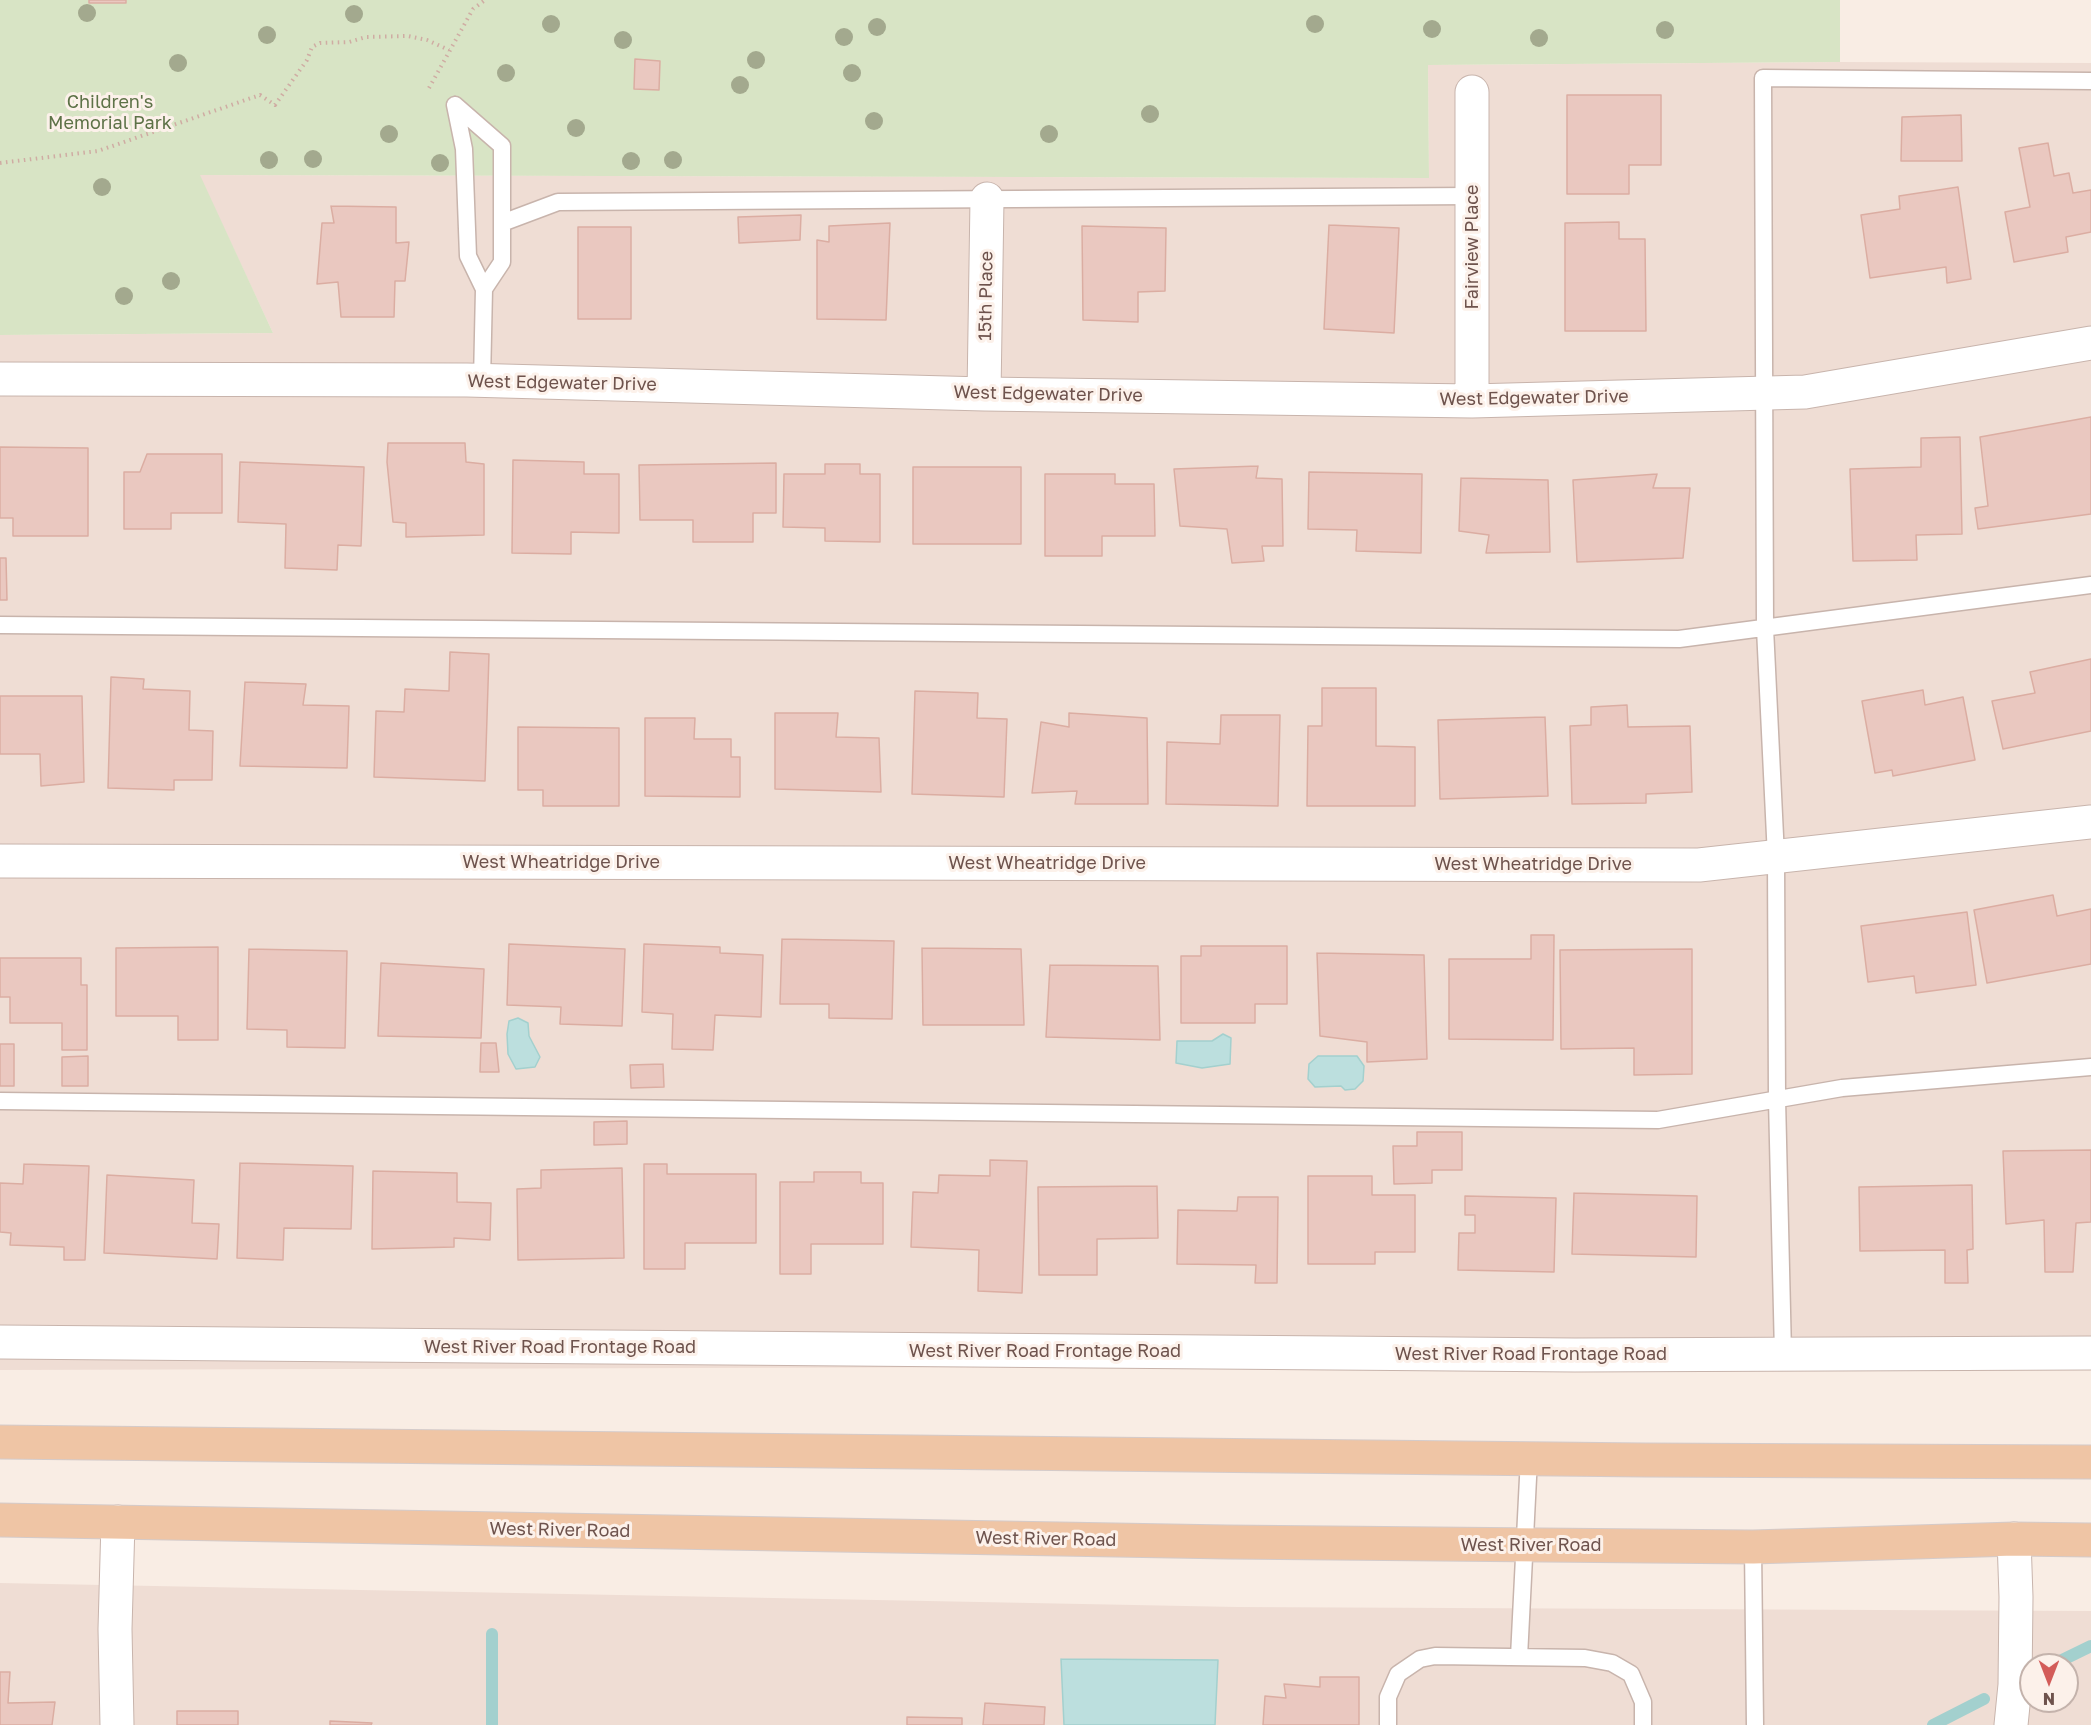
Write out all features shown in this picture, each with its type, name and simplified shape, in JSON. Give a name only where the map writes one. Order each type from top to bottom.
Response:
[{"type":"main road","points":[[0,1442],[2091,1462]]},
{"type":"main road","name":"West River Road","points":[[0,1520],[1215,1542],[1524,1545],[1753,1547],[2014,1539],[2091,1540]]},
{"type":"street","name":"Fairview Place","points":[[1472,92],[1472,401]]},
{"type":"street","name":"15th Place","points":[[984,394],[987,199]]},
{"type":"street","name":"West Edgewater Drive","points":[[0,379],[482,381],[984,394],[1472,401],[1805,392],[2091,343]]},
{"type":"street","name":"West Wheatridge Drive","points":[[0,861],[1699,865],[2091,822]]},
{"type":"street","name":"West River Road Frontage Road","points":[[0,1342],[1563,1355],[2091,1353]]},
{"type":"street","points":[[117,1725],[115,1629],[118,1521]]},
{"type":"street","points":[[2011,1725],[2015,1685],[2014,1539]]},
{"type":"lane","points":[[1783,1354],[1777,1099],[1776,857],[1765,628],[1763,78],[2091,81]]},
{"type":"lane","points":[[482,381],[484,289],[468,256],[464,149],[455,105],[502,146],[502,262],[484,289]]},
{"type":"lane","points":[[502,223],[558,202],[1472,196]]},
{"type":"lane","points":[[0,625],[1679,639],[2091,585]]},
{"type":"lane","points":[[0,1101],[1658,1120],[1842,1088],[1996,1077],[2091,1067]]},
{"type":"lane","points":[[1519,1657],[1529,1458]]},
{"type":"lane","points":[[1753,1547],[1755,1725]]},
{"type":"lane","points":[[1388,1725],[1388,1698],[1398,1674],[1420,1659],[1435,1656],[1585,1658],[1612,1663],[1631,1674],[1643,1702],[1643,1725]]},
{"type":"path","points":[[429,88],[473,9],[485,0]]},
{"type":"path","points":[[0,162],[98,151],[260,95],[275,105],[307,60],[312,47],[320,43],[349,42],[366,37],[408,36],[427,40],[449,50]]},
{"type":"shaded area","points":[[2091,63],[2091,1364],[0,1370],[0,335],[273,333],[199,175],[1429,178],[1428,65]]},
{"type":"shaded area","points":[[0,1583],[1237,1607],[2091,1611],[2091,1725],[0,1725]]},
{"type":"green space","name":"Children's Memorial Park","points":[[0,0],[1840,0],[1840,62],[1428,65],[1429,178],[200,175],[273,333],[0,335]]},
{"type":"water","points":[[518,1018],[528,1023],[529,1036],[540,1057],[535,1067],[516,1069],[508,1054],[509,1021]]},
{"type":"water","points":[[1223,1034],[1231,1038],[1230,1064],[1202,1068],[1176,1063],[1177,1041],[1212,1041]]},
{"type":"water","points":[[1318,1056],[1357,1056],[1364,1066],[1363,1081],[1355,1089],[1345,1090],[1341,1086],[1315,1087],[1308,1079],[1309,1064]]},
{"type":"water","points":[[1061,1659],[1218,1660],[1215,1725],[1064,1725]]},
{"type":"building","points":[[89,0],[126,0],[126,3],[89,3]]},
{"type":"building","points":[[635,59],[660,61],[659,90],[634,89]]},
{"type":"building","points":[[1567,95],[1661,95],[1661,165],[1629,165],[1629,194],[1567,194]]},
{"type":"building","points":[[1961,115],[1962,161],[1901,161],[1902,117]]},
{"type":"building","points":[[2048,143],[2054,176],[2069,173],[2073,193],[2091,190],[2091,232],[2066,237],[2068,252],[2014,262],[2005,212],[2030,207],[2019,148]]},
{"type":"building","points":[[1958,187],[1971,279],[1947,283],[1946,267],[1870,278],[1861,215],[1900,209],[1899,196]]},
{"type":"building","points":[[331,206],[396,207],[396,243],[409,242],[405,281],[395,281],[394,317],[341,317],[338,282],[317,284],[322,223],[334,223]]},
{"type":"building","points":[[801,215],[800,240],[739,243],[738,217]]},
{"type":"building","points":[[1619,222],[1619,239],[1645,239],[1646,331],[1565,331],[1565,223]]},
{"type":"building","points":[[890,223],[886,320],[817,319],[817,240],[829,242],[829,226]]},
{"type":"building","points":[[1329,225],[1399,228],[1394,333],[1324,329]]},
{"type":"building","points":[[1082,226],[1166,228],[1165,291],[1138,292],[1138,322],[1083,320]]},
{"type":"building","points":[[578,227],[631,227],[631,319],[578,319]]},
{"type":"building","points":[[2091,417],[2091,514],[1978,529],[1975,508],[1988,506],[1980,437]]},
{"type":"building","points":[[1960,437],[1962,534],[1916,535],[1917,560],[1853,561],[1850,469],[1921,467],[1921,438]]},
{"type":"building","points":[[388,443],[465,443],[466,462],[484,464],[484,535],[406,537],[406,523],[393,522],[387,462]]},
{"type":"building","points":[[0,447],[88,448],[88,536],[13,536],[13,518],[0,518]]},
{"type":"building","points":[[147,454],[222,454],[222,513],[171,513],[171,529],[124,529],[124,472],[140,472]]},
{"type":"building","points":[[513,460],[584,462],[584,474],[619,474],[619,533],[571,532],[571,554],[512,553]]},
{"type":"building","points":[[240,462],[364,467],[361,546],[338,545],[337,570],[285,568],[286,524],[238,522]]},
{"type":"building","points":[[776,463],[776,513],[753,513],[753,542],[693,542],[693,520],[640,520],[639,465]]},
{"type":"building","points":[[825,464],[860,464],[860,474],[880,474],[880,542],[825,541],[825,528],[783,527],[784,474],[825,474]]},
{"type":"building","points":[[1258,466],[1256,478],[1282,479],[1283,546],[1262,546],[1264,561],[1232,563],[1227,529],[1180,526],[1174,469]]},
{"type":"building","points":[[913,467],[1021,467],[1021,544],[913,544]]},
{"type":"building","points":[[1309,472],[1422,474],[1421,553],[1356,551],[1357,530],[1308,529]]},
{"type":"building","points":[[1045,474],[1115,474],[1115,484],[1154,484],[1155,536],[1102,536],[1102,556],[1045,556]]},
{"type":"building","points":[[1657,474],[1653,488],[1690,488],[1683,558],[1577,562],[1573,480]]},
{"type":"building","points":[[1461,478],[1548,480],[1550,552],[1486,553],[1489,535],[1459,531]]},
{"type":"building","points":[[0,558],[6,558],[7,600],[0,600]]},
{"type":"building","points":[[450,652],[489,654],[485,781],[374,777],[376,711],[404,712],[405,689],[449,691]]},
{"type":"building","points":[[2091,659],[2091,731],[2003,749],[1992,701],[2035,693],[2030,672]]},
{"type":"building","points":[[111,677],[144,679],[143,689],[190,691],[189,730],[213,731],[212,780],[174,780],[174,790],[108,788]]},
{"type":"building","points":[[245,682],[306,684],[303,705],[349,706],[347,768],[240,766]]},
{"type":"building","points":[[1322,688],[1376,688],[1376,746],[1415,747],[1415,806],[1307,806],[1308,726],[1322,726]]},
{"type":"building","points":[[1923,690],[1925,705],[1963,697],[1975,760],[1893,776],[1892,770],[1875,773],[1862,701]]},
{"type":"building","points":[[915,691],[978,693],[977,718],[1007,719],[1004,797],[912,794]]},
{"type":"building","points":[[0,696],[82,696],[84,782],[41,786],[40,754],[0,754]]},
{"type":"building","points":[[1627,705],[1628,727],[1690,726],[1692,792],[1646,794],[1646,803],[1572,804],[1570,726],[1591,725],[1591,707]]},
{"type":"building","points":[[775,713],[838,713],[836,737],[879,738],[881,792],[775,789]]},
{"type":"building","points":[[1069,713],[1147,718],[1148,804],[1075,804],[1077,791],[1032,793],[1041,722],[1069,727]]},
{"type":"building","points":[[1221,715],[1280,715],[1278,806],[1166,804],[1167,742],[1220,744]]},
{"type":"building","points":[[1545,717],[1548,796],[1440,799],[1438,720]]},
{"type":"building","points":[[645,718],[695,718],[694,739],[731,739],[731,757],[740,757],[740,797],[645,796]]},
{"type":"building","points":[[518,727],[619,728],[619,806],[543,806],[543,790],[518,790]]},
{"type":"building","points":[[2053,895],[2057,916],[2091,909],[2091,964],[1987,983],[1974,910]]},
{"type":"building","points":[[1967,912],[1976,985],[1916,993],[1914,976],[1868,982],[1861,926]]},
{"type":"building","points":[[1531,935],[1554,935],[1553,1040],[1449,1039],[1449,959],[1531,959]]},
{"type":"building","points":[[782,939],[894,941],[892,1019],[829,1018],[829,1004],[780,1004]]},
{"type":"building","points":[[509,944],[625,949],[622,1026],[560,1024],[561,1007],[507,1005]]},
{"type":"building","points":[[644,944],[720,947],[720,953],[763,955],[761,1017],[715,1015],[713,1050],[672,1049],[673,1014],[642,1012]]},
{"type":"building","points":[[1201,946],[1287,946],[1287,1004],[1255,1004],[1255,1023],[1181,1023],[1181,956],[1201,956]]},
{"type":"building","points":[[218,947],[218,1040],[178,1040],[178,1016],[116,1016],[116,948]]},
{"type":"building","points":[[922,948],[1021,949],[1024,1025],[923,1025]]},
{"type":"building","points":[[249,949],[347,951],[345,1048],[287,1047],[287,1030],[247,1029]]},
{"type":"building","points":[[1692,949],[1692,1074],[1634,1075],[1634,1048],[1561,1049],[1560,950]]},
{"type":"building","points":[[1317,953],[1424,955],[1427,1059],[1367,1062],[1367,1042],[1320,1036]]},
{"type":"building","points":[[0,958],[81,958],[81,985],[87,985],[87,1050],[62,1050],[62,1023],[10,1023],[10,997],[0,997]]},
{"type":"building","points":[[381,963],[484,969],[481,1038],[378,1036]]},
{"type":"building","points":[[1050,965],[1158,966],[1160,1040],[1046,1037]]},
{"type":"building","points":[[481,1043],[496,1043],[499,1072],[480,1072]]},
{"type":"building","points":[[0,1044],[14,1044],[14,1086],[0,1086]]},
{"type":"building","points":[[88,1056],[88,1086],[62,1086],[62,1057]]},
{"type":"building","points":[[663,1064],[664,1087],[631,1088],[630,1065]]},
{"type":"building","points":[[627,1121],[627,1144],[594,1145],[594,1122]]},
{"type":"building","points":[[1417,1132],[1462,1132],[1462,1170],[1432,1170],[1432,1183],[1394,1184],[1393,1146],[1417,1146]]},
{"type":"building","points":[[2091,1150],[2091,1222],[2076,1223],[2073,1272],[2045,1272],[2044,1220],[2006,1224],[2003,1151]]},
{"type":"building","points":[[990,1160],[1027,1161],[1022,1293],[978,1291],[979,1250],[911,1247],[913,1192],[938,1193],[939,1175],[990,1176]]},
{"type":"building","points":[[240,1163],[353,1166],[351,1229],[284,1228],[283,1260],[237,1258]]},
{"type":"building","points":[[24,1164],[89,1166],[85,1260],[64,1260],[64,1247],[10,1245],[11,1233],[0,1232],[0,1183],[23,1184]]},
{"type":"building","points":[[644,1164],[667,1164],[667,1174],[756,1174],[756,1243],[685,1243],[685,1269],[644,1269]]},
{"type":"building","points":[[622,1168],[624,1258],[518,1260],[517,1189],[541,1188],[541,1170]]},
{"type":"building","points":[[373,1171],[457,1173],[457,1202],[491,1203],[490,1240],[454,1238],[454,1247],[372,1249]]},
{"type":"building","points":[[814,1172],[861,1172],[861,1183],[883,1183],[883,1244],[811,1244],[811,1274],[780,1274],[780,1182],[814,1182]]},
{"type":"building","points":[[107,1175],[194,1180],[192,1223],[219,1224],[217,1259],[104,1253]]},
{"type":"building","points":[[1308,1176],[1372,1176],[1372,1195],[1415,1195],[1415,1252],[1375,1252],[1375,1264],[1308,1264]]},
{"type":"building","points":[[1972,1185],[1973,1249],[1967,1250],[1968,1283],[1945,1283],[1945,1250],[1860,1251],[1859,1187]]},
{"type":"building","points":[[1157,1186],[1158,1238],[1097,1239],[1097,1275],[1039,1275],[1038,1187]]},
{"type":"building","points":[[1574,1193],[1697,1196],[1696,1257],[1572,1254]]},
{"type":"building","points":[[1465,1196],[1556,1198],[1554,1272],[1458,1270],[1459,1233],[1475,1233],[1475,1215],[1465,1215]]},
{"type":"building","points":[[1238,1197],[1278,1197],[1277,1283],[1255,1283],[1256,1265],[1177,1264],[1178,1210],[1237,1211]]},
{"type":"building","points":[[0,1672],[10,1672],[8,1703],[55,1702],[52,1725],[0,1725]]},
{"type":"building","points":[[1320,1677],[1359,1677],[1359,1725],[1263,1725],[1265,1696],[1286,1698],[1284,1684],[1320,1687]]},
{"type":"building","points":[[985,1703],[1045,1707],[1044,1725],[983,1725]]},
{"type":"building","points":[[177,1711],[238,1711],[238,1725],[177,1725]]},
{"type":"building","points":[[907,1717],[962,1718],[962,1725],[907,1725]]},
{"type":"building","points":[[330,1721],[372,1723],[371,1725],[330,1725]]},
{"type":"waterway","points":[[492,1634],[492,1725]]},
{"type":"waterway","points":[[2077,1653],[2091,1646]]},
{"type":"waterway","points":[[1933,1725],[1984,1699]]}]
